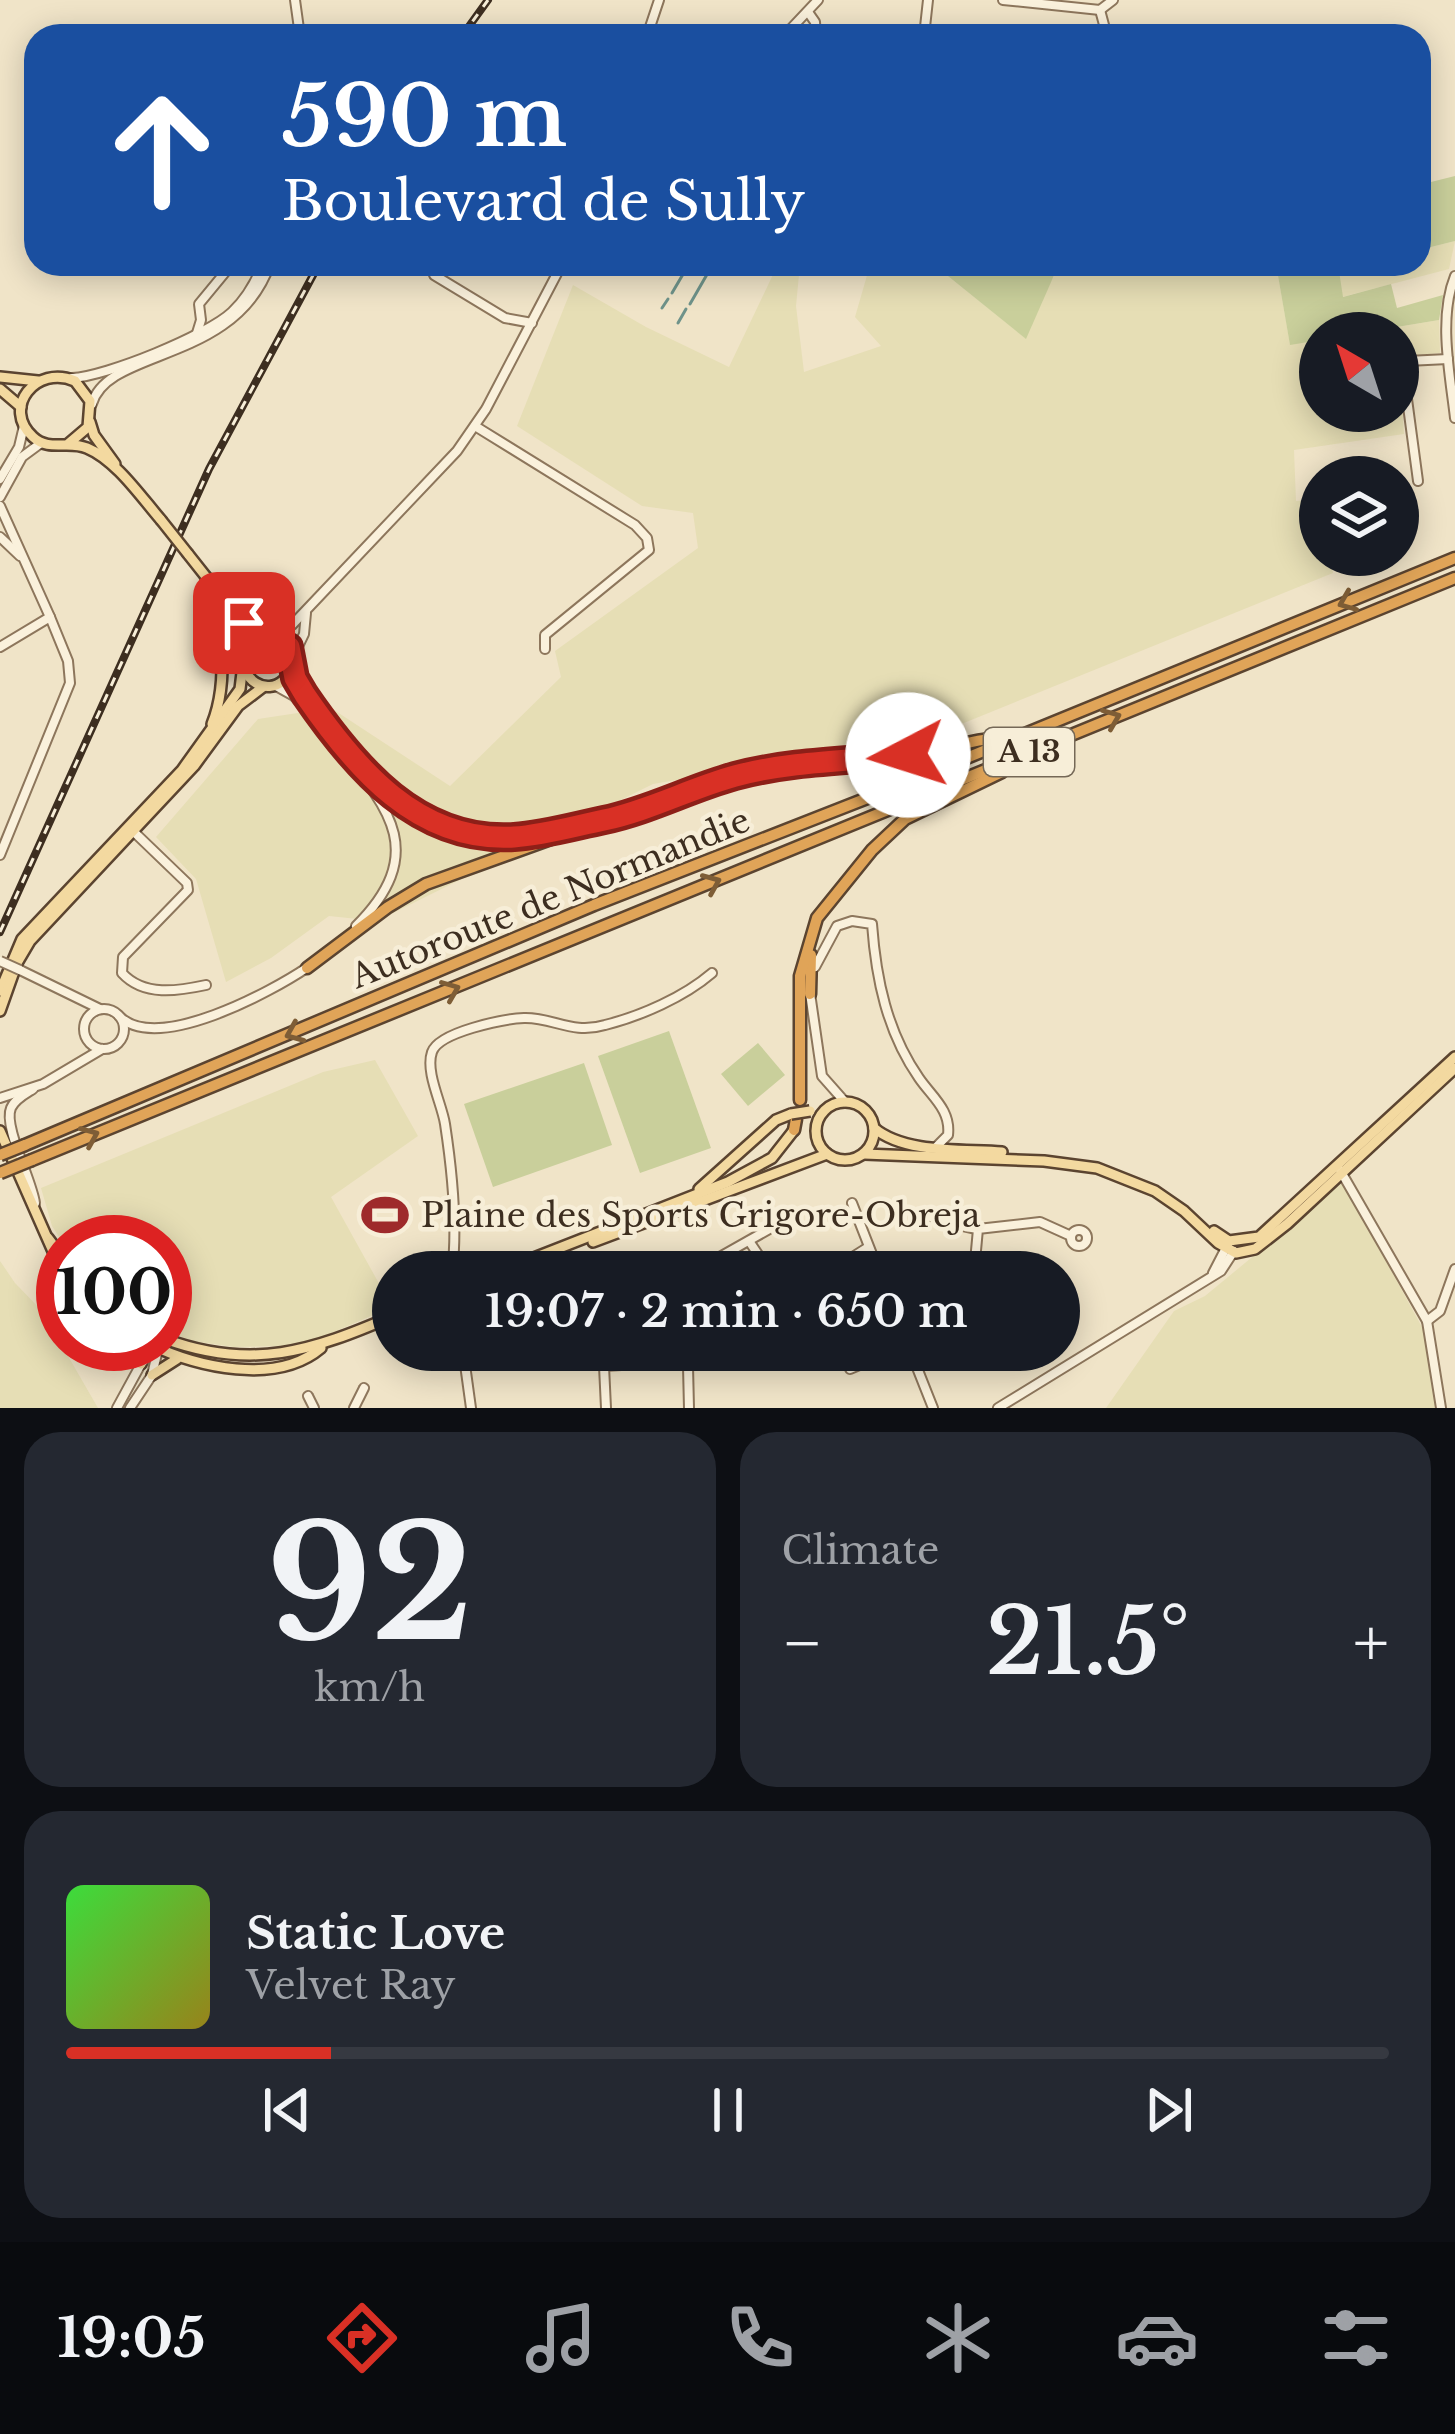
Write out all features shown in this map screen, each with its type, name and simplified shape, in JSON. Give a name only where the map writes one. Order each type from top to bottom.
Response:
[{"type":"highway","name":"Autoroute de Normandie","points":[[0,1155],[594,904],[1455,558]]},
{"type":"highway","name":"Autoroute de Normandie","points":[[0,1173],[1455,578]]},
{"type":"highway","points":[[293,663],[312,706],[370,776],[394,799],[440,826],[499,838],[602,820]]},
{"type":"highway","points":[[308,968],[425,884],[602,820],[754,771],[927,753],[984,738],[1007,740]]},
{"type":"highway","points":[[800,1100],[803,959],[817,918],[872,850],[905,819],[1002,772],[1007,761]]},
{"type":"highway","points":[[810,994],[810,960],[834,896]]},
{"type":"main road","points":[[0,377],[70,378],[85,389],[92,406],[90,421],[83,434],[68,444]]},
{"type":"main road","points":[[0,1011],[29,941],[194,766],[238,706],[263,687],[286,680],[293,663],[287,645],[247,627],[161,520],[97,453],[41,442],[24,424],[21,407],[38,381]]},
{"type":"main road","points":[[0,389],[21,407]]},
{"type":"main road","points":[[90,421],[94,435],[140,496]]},
{"type":"main road","points":[[206,577],[218,611],[220,645],[218,710],[207,738]]},
{"type":"main road","points":[[0,991],[22,939],[207,738],[240,689],[245,653],[241,632],[225,602]]},
{"type":"main road","points":[[245,653],[253,642],[270,637]]},
{"type":"main road","points":[[244,669],[263,687]]},
{"type":"main road","points":[[582,1241],[593,1243],[827,1154],[848,1160],[863,1154],[1096,1168],[1155,1191],[1231,1246],[1260,1246],[1455,1057]]},
{"type":"main road","points":[[1340,1170],[1455,1068]]},
{"type":"main road","points":[[555,1251],[766,1161],[781,1150],[794,1121],[810,1111],[845,1102],[862,1107],[874,1128],[890,1138],[1108,1165],[1162,1190],[1231,1246]]},
{"type":"main road","points":[[827,1108],[816,1131],[827,1154]]},
{"type":"main road","points":[[684,1199],[717,1177],[776,1120],[794,1121]]},
{"type":"main road","points":[[863,1154],[874,1128]]},
{"type":"main road","points":[[0,1131],[36,1218]]},
{"type":"main road","points":[[192,1361],[220,1367],[298,1361],[372,1325]]},
{"type":"main road","points":[[192,1350],[243,1356],[323,1346]]},
{"type":"main road","points":[[152,1376],[158,1371]]},
{"type":"street","points":[[796,24],[818,0]]},
{"type":"street","points":[[1003,0],[1100,10],[1113,0]]},
{"type":"street","points":[[1100,10],[1104,24]]},
{"type":"street","points":[[808,12],[815,24]]},
{"type":"street","points":[[197,333],[199,304],[222,276]]},
{"type":"street","points":[[92,406],[97,390],[110,377],[218,327],[245,308],[261,276]]},
{"type":"street","points":[[436,276],[516,323],[533,322]]},
{"type":"street","points":[[270,637],[310,607],[475,426],[556,276]]},
{"type":"street","points":[[1455,276],[1448,358],[1455,418]]},
{"type":"street","points":[[199,304],[218,327]]},
{"type":"street","points":[[506,318],[522,343]]},
{"type":"street","points":[[70,378],[101,373],[218,327]]},
{"type":"street","points":[[1415,456],[1403,369],[1407,361],[1448,358]]},
{"type":"street","points":[[0,479],[20,447],[24,424]]},
{"type":"street","points":[[475,426],[635,525],[647,538],[649,550],[545,635],[545,649]]},
{"type":"street","points":[[0,855],[70,683],[68,661],[1,508],[17,463],[41,442]]},
{"type":"street","points":[[0,537],[25,561]]},
{"type":"street","points":[[293,663],[310,607]]},
{"type":"street","points":[[0,647],[50,617]]},
{"type":"street","points":[[0,961],[138,1028],[190,1022],[257,997],[308,968],[383,896],[394,868],[396,838],[382,801],[298,700],[276,686]]},
{"type":"street","points":[[134,832],[189,886],[123,957],[122,973],[130,983],[152,990],[206,985]]},
{"type":"street","points":[[845,1102],[825,1081],[820,1066],[810,994],[817,957],[836,926],[852,921],[872,924],[892,1029],[914,1071],[948,1117],[948,1135],[936,1147]]},
{"type":"street","points":[[454,1251],[445,1123],[430,1063],[432,1049],[458,1032],[524,1018],[581,1029],[605,1025],[682,994],[712,973]]},
{"type":"street","points":[[60,988],[85,1025],[86,1036],[82,1050],[66,1070]]},
{"type":"street","points":[[85,1025],[101,1009]]},
{"type":"street","points":[[37,1215],[32,1182],[9,1120],[13,1104],[33,1088],[114,1046],[123,1026],[119,1016]]},
{"type":"street","points":[[86,1036],[92,1045],[103,1048]]},
{"type":"street","points":[[0,1098],[33,1088]]},
{"type":"street","points":[[1340,1170],[1427,1321],[1442,1408]]},
{"type":"street","points":[[852,1203],[868,1251]]},
{"type":"street","points":[[914,1214],[978,1229],[1040,1222],[1071,1235]]},
{"type":"street","points":[[729,1251],[787,1219]]},
{"type":"street","points":[[976,1251],[978,1229]]},
{"type":"street","points":[[748,1240],[756,1251]]},
{"type":"street","points":[[998,1408],[1207,1278],[1231,1246]]},
{"type":"street","points":[[862,1251],[867,1248]]},
{"type":"street","points":[[1427,1321],[1440,1311],[1455,1269]]},
{"type":"street","points":[[117,1408],[137,1371]]},
{"type":"street","points":[[130,1408],[153,1371]]},
{"type":"street","points":[[466,1371],[471,1408]]},
{"type":"street","points":[[604,1371],[606,1408]]},
{"type":"street","points":[[688,1371],[689,1408]]},
{"type":"street","points":[[918,1371],[933,1408]]},
{"type":"street","points":[[354,1408],[364,1388]]},
{"type":"street","points":[[308,1396],[314,1408]]},
{"type":"shaded area","points":[[1455,241],[1449,269],[1431,274],[1431,247]]},
{"type":"shaded area","points":[[772,276],[799,276],[796,306],[804,372],[881,346],[855,317],[867,276],[948,276],[1025,338],[1054,276],[1278,276],[1290,344],[1299,343],[1299,432],[1404,434],[1294,450],[1299,576],[1326,576],[927,738],[653,784],[377,921],[329,916],[271,958],[226,982],[196,879],[156,837],[258,719],[331,708],[450,786],[561,677],[555,651],[698,548],[693,513],[642,506],[517,426],[573,285],[729,367]]},
{"type":"shaded area","points":[[1339,276],[1422,276],[1342,297]]},
{"type":"shaded area","points":[[1439,320],[1440,353],[1419,355],[1419,323]]},
{"type":"shaded area","points":[[375,1060],[418,1136],[331,1197],[372,1271],[372,1316],[315,1340],[283,1346],[234,1347],[192,1341],[192,1215],[49,1215],[41,1188],[323,1072]]},
{"type":"shaded area","points":[[1343,1182],[1423,1329],[1436,1408],[1106,1408],[1174,1311],[1205,1296]]},
{"type":"shaded area","points":[[0,1261],[36,1305],[36,1371],[77,1371],[98,1408],[0,1408]]},
{"type":"green space","points":[[1455,176],[1455,241],[1431,247],[1431,182]]},
{"type":"green space","points":[[948,276],[1054,276],[1026,339]]},
{"type":"green space","points":[[1278,276],[1340,276],[1343,297],[1391,284],[1397,308],[1443,295],[1439,320],[1419,323],[1419,312],[1299,312],[1299,344],[1290,345]]},
{"type":"green space","points":[[669,1031],[711,1148],[640,1173],[598,1056]]},
{"type":"green space","points":[[758,1043],[785,1075],[748,1106],[721,1074]]},
{"type":"green space","points":[[584,1063],[612,1145],[493,1187],[464,1104]]},
{"type":"waterway","points":[[672,293],[682,276]]},
{"type":"waterway","points":[[690,304],[706,276]]},
{"type":"waterway","points":[[662,308],[668,299]]},
{"type":"waterway","points":[[678,323],[686,309]]},
{"type":"railway","points":[[471,24],[488,0]]},
{"type":"railway","points":[[0,932],[209,469],[313,276]]},
{"type":"place","name":"Plaine des Sports Grigore-Obreja","points":[[385,1215]]},
{"type":"route","points":[[244,623],[289,647],[295,678],[305,695],[381,788],[424,819],[470,835],[528,836],[602,820],[774,767],[908,755]]}]
